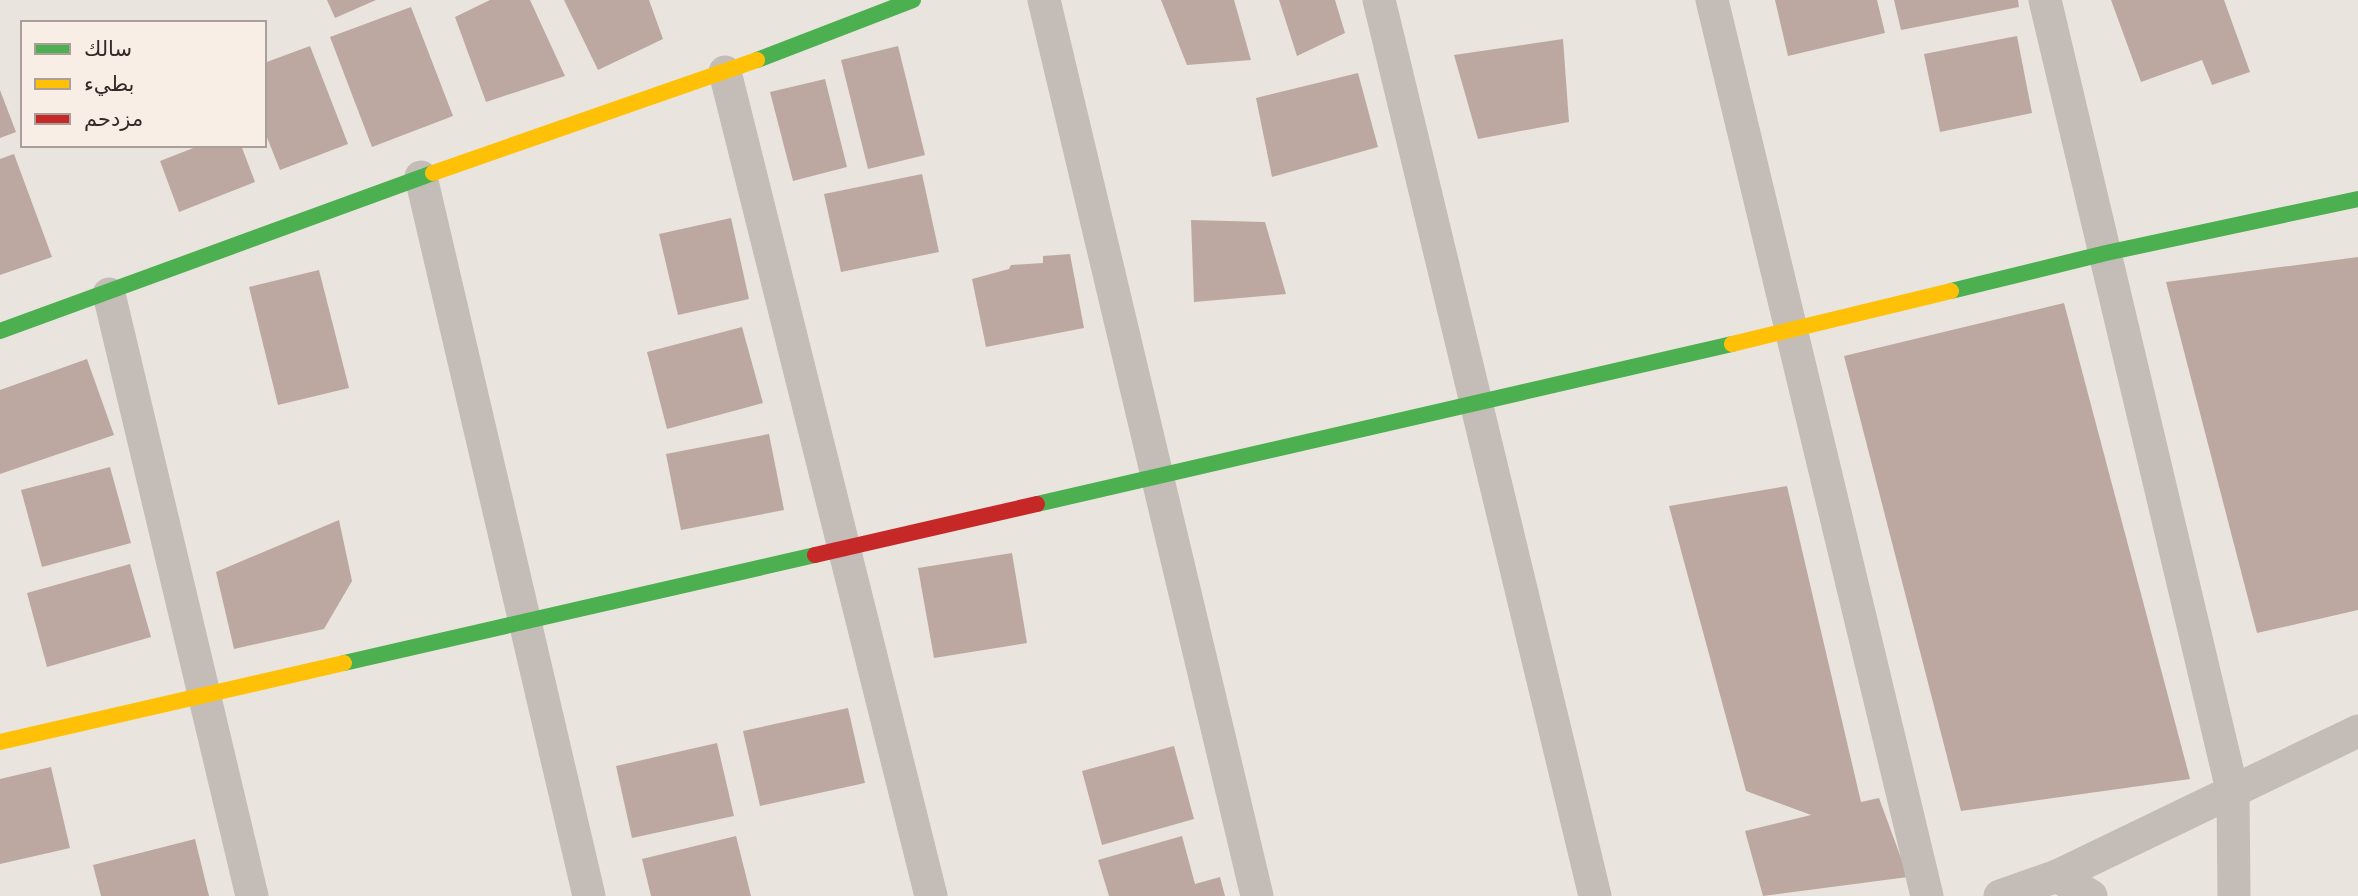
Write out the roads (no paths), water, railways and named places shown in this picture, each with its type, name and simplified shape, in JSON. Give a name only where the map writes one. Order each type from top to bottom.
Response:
[{"type":"street","points":[[0,331],[109,294],[421,177],[725,72],[913,0]]},
{"type":"street","points":[[1044,0],[1257,896]]},
{"type":"street","points":[[1379,0],[1595,896]]},
{"type":"street","points":[[1712,0],[1927,896]]},
{"type":"street","points":[[2045,0],[2233,794],[2234,896]]},
{"type":"street","points":[[725,72],[930,896]]},
{"type":"street","points":[[421,177],[589,896]]},
{"type":"street","points":[[0,742],[1793,330],[2106,253],[2358,199]]},
{"type":"street","points":[[109,294],[252,896]]},
{"type":"street","points":[[2000,896],[2057,876],[2358,732]]},
{"type":"street","points":[[2057,876],[2091,896]]}]
